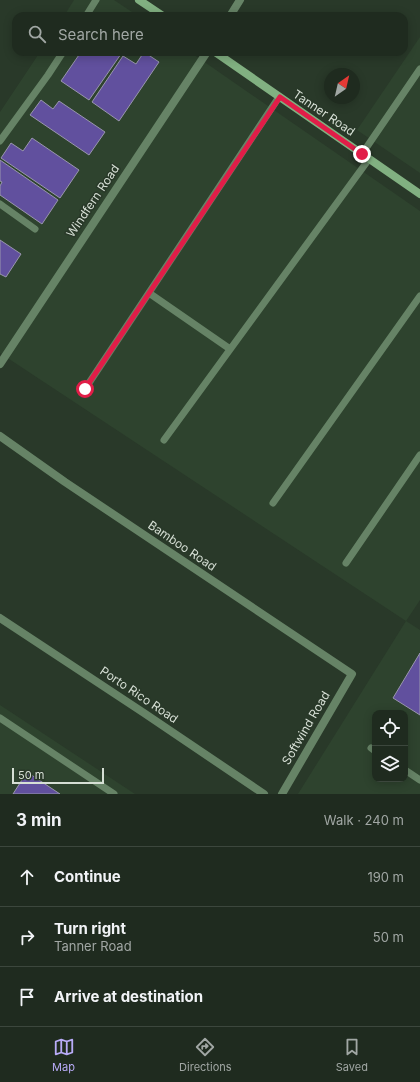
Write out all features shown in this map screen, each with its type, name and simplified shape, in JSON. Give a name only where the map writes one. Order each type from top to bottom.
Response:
[{"type":"main road","points":[[139,0],[157,12]]},
{"type":"main road","name":"Tanner Road","points":[[221,56],[420,194]]},
{"type":"street","points":[[232,12],[240,0]]},
{"type":"street","name":"Windfern Road","points":[[0,364],[204,56]]},
{"type":"street","name":"Bamboo Road","points":[[0,436],[78,491],[352,674]]},
{"type":"street","name":"Porto Rico Road","points":[[0,618],[264,794]]},
{"type":"street","name":"Softwind Road","points":[[282,794],[352,674]]},
{"type":"lane","points":[[88,12],[96,0]]},
{"type":"lane","points":[[0,141],[60,56]]},
{"type":"lane","points":[[164,440],[366,157],[420,69]]},
{"type":"lane","points":[[85,389],[280,97]]},
{"type":"lane","points":[[0,204],[35,229]]},
{"type":"lane","points":[[149,293],[230,349]]},
{"type":"lane","points":[[272,503],[420,296]]},
{"type":"lane","points":[[346,563],[420,455]]},
{"type":"lane","points":[[0,718],[114,794]]},
{"type":"lane","points":[[408,772],[420,780]]},
{"type":"shaded area","points":[[74,0],[114,0],[132,12],[66,12]]},
{"type":"shaded area","points":[[420,37],[420,173],[357,130]]},
{"type":"shaded area","points":[[37,56],[196,56],[420,211],[420,600],[406,621],[0,353],[0,112]]},
{"type":"shaded area","points":[[406,621],[420,630],[420,794],[298,794]]},
{"type":"shaded area","points":[[0,705],[135,794],[0,794]]},
{"type":"building","points":[[78,56],[120,56],[89,100],[61,81]]},
{"type":"building","points":[[123,56],[136,64],[141,56],[150,56],[159,62],[119,121],[92,102]]},
{"type":"building","points":[[41,100],[53,109],[59,101],[105,132],[89,155],[30,115]]},
{"type":"building","points":[[32,138],[79,170],[60,198],[1,158],[11,143],[23,151]]},
{"type":"building","points":[[0,160],[58,200],[42,224],[0,195],[0,186],[2,182],[0,181]]},
{"type":"building","points":[[0,240],[21,254],[6,277],[0,274]]},
{"type":"building","points":[[420,653],[420,715],[393,698]]},
{"type":"building","points":[[27,772],[60,794],[13,794]]},
{"type":"route","points":[[85,389],[280,97],[362,154]]}]
